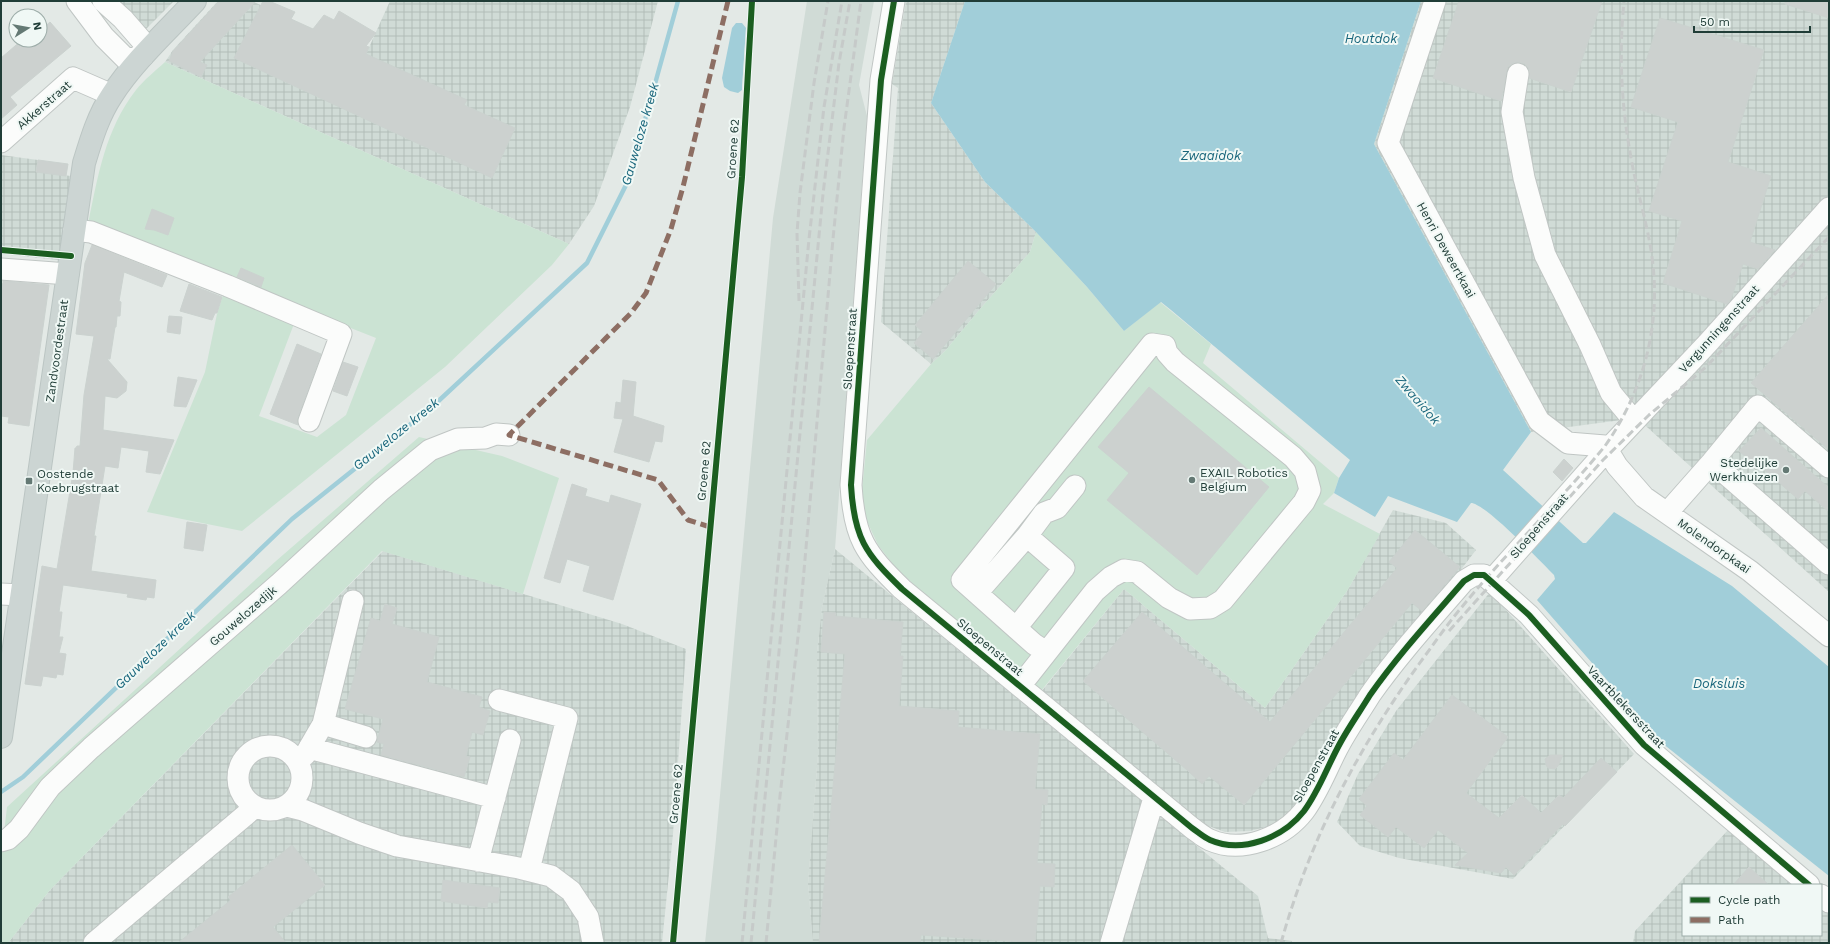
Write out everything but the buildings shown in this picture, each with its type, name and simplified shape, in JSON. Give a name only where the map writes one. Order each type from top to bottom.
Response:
[{"type":"main road","name":"Zandvoordestraat","points":[[1,737],[11,595],[68,274],[84,163],[96,125],[112,95],[143,56],[195,1]]},
{"type":"street","points":[[77,1],[104,37],[126,59],[143,56],[143,42],[123,19],[103,1]]},
{"type":"street","name":"Sloepenstraat","points":[[894,1],[881,80],[851,485],[853,511],[858,532],[868,552],[881,568],[902,589],[1154,798],[1210,840],[1229,845],[1249,844],[1264,840],[1283,831],[1299,816],[1310,802],[1338,748],[1358,714],[1394,662],[1464,581],[1469,577],[1479,574],[1484,575],[1491,581],[1608,449]]},
{"type":"street","name":"Henri Deweertkaai","points":[[1435,1],[1388,143],[1539,421],[1568,443],[1605,446],[1608,449]]},
{"type":"street","points":[[1518,74],[1512,112],[1524,178],[1545,255],[1590,345],[1611,393],[1634,420]]},
{"type":"street","name":"Akkerstraat","points":[[1,142],[73,78],[112,95]]},
{"type":"street","name":"Vergunningenstraat","points":[[1608,449],[1706,344],[1829,208]]},
{"type":"street","points":[[74,230],[91,232],[228,286],[341,334],[309,421]]},
{"type":"street","points":[[1,269],[68,274]]},
{"type":"street","points":[[1020,686],[1095,591],[1111,577],[1124,570],[1137,572],[1169,598],[1190,609],[1210,608],[1223,600],[1304,502],[1310,490],[1305,471],[1293,457],[1175,362],[1167,353],[1165,346],[1152,344],[962,580],[1016,628],[1046,652]]},
{"type":"street","points":[[1667,513],[1712,462],[1758,406],[1829,467]]},
{"type":"street","name":"Gouwelozedijk","points":[[1,841],[8,839],[19,829],[50,787],[91,748],[279,584],[382,490],[430,450],[458,438],[485,438],[496,434],[509,435]]},
{"type":"street","name":"Molendorpkaai","points":[[1608,449],[1617,466],[1644,497],[1750,570],[1829,636]]},
{"type":"street","points":[[1712,462],[1829,564]]},
{"type":"street","points":[[977,593],[1027,536],[1044,513],[1058,508],[1075,486]]},
{"type":"street","points":[[1016,628],[1064,568],[1027,536]]},
{"type":"street","name":"Vaartblekersstraat","points":[[1491,581],[1529,615],[1644,745],[1808,884]]},
{"type":"street","points":[[353,601],[323,724],[303,754],[302,776],[299,793],[287,806],[271,811],[255,807],[244,798],[238,784],[238,770],[245,757],[257,748],[272,746],[303,754],[495,798]]},
{"type":"street","points":[[499,700],[567,718],[529,870]]},
{"type":"street","points":[[323,724],[366,738]]},
{"type":"street","points":[[478,861],[510,740]]},
{"type":"street","points":[[1111,943],[1154,798]]},
{"type":"street","points":[[287,806],[303,810],[359,834],[397,846],[529,870],[551,876],[571,891],[588,917],[593,943]]},
{"type":"street","points":[[94,943],[255,807]]},
{"type":"shaded area","points":[[111,1],[174,1],[144,31]]},
{"type":"shaded area","points":[[218,1],[252,1],[366,54],[390,1],[658,1],[630,107],[594,206],[569,244],[165,62],[173,50]]},
{"type":"shaded area","points":[[807,1],[874,1],[859,85],[867,116],[835,549],[822,607],[817,653],[818,754],[808,884],[813,943],[705,943],[716,839],[773,218]]},
{"type":"shaded area","points":[[906,1],[965,1],[931,103],[985,182],[1036,232],[1030,252],[945,351],[931,364],[881,322],[898,88],[892,84]]},
{"type":"shaded area","points":[[1421,1],[1829,1],[1829,592],[1637,418],[1531,432],[1374,144]]},
{"type":"shaded area","points":[[1,155],[38,160],[36,172],[71,176],[59,260],[1,254]]},
{"type":"shaded area","points":[[1393,510],[1446,523],[1476,550],[1351,713],[1305,796],[1291,814],[1270,826],[1250,831],[1225,832],[1203,824],[1041,692],[1124,589],[1265,708],[1347,591]]},
{"type":"shaded area","points":[[835,549],[1258,896],[1268,938],[1292,941],[1291,943],[813,943],[808,884],[818,754],[817,653],[822,607]]},
{"type":"shaded area","points":[[383,551],[622,624],[686,649],[673,834],[662,943],[8,943],[50,890]]},
{"type":"shaded area","points":[[1490,592],[1634,754],[1513,879],[1399,858],[1360,846],[1337,822],[1358,774],[1396,711]]},
{"type":"shaded area","points":[[1728,830],[1794,884],[1682,884],[1682,936],[1822,936],[1822,908],[1829,913],[1829,943],[1633,943],[1635,931]]},
{"type":"green space","points":[[165,62],[569,244],[552,265],[445,367],[242,531],[147,512],[205,372],[217,314],[225,289],[88,224],[99,171],[117,121],[125,105],[136,90]],"holes":[[[300,308],[376,338],[346,415],[317,437],[259,416]]]},
{"type":"green space","points":[[1036,232],[1087,287],[1124,331],[1160,302],[1211,344],[1203,363],[1339,478],[1334,493],[1323,504],[1380,534],[1347,591],[1265,708],[1124,589],[1041,691],[921,591],[895,567],[878,545],[866,519],[862,490],[867,440],[931,364],[945,351],[1030,252]]},
{"type":"green space","points":[[419,437],[502,456],[559,478],[523,594],[382,551],[50,890],[8,943],[1,943],[1,859],[7,807],[276,561]]},
{"type":"water","name":"Zwaaidok","points":[[965,1],[1421,1],[1374,144],[1531,432],[1503,470],[1583,543],[1586,543],[1614,512],[1732,586],[1829,667],[1829,876],[1662,743],[1537,600],[1555,579],[1554,575],[1513,534],[1488,512],[1471,503],[1457,522],[1388,496],[1375,517],[1334,493],[1339,478],[1350,460],[1161,302],[1124,331],[1087,287],[1036,232],[985,182],[931,103]]},
{"type":"water","points":[[736,23],[742,23],[746,28],[742,90],[738,93],[730,91],[724,87],[722,78],[732,28]]},
{"type":"pier","points":[[746,28],[748,28],[744,90],[742,90]]},
{"type":"waterway","name":"Gauweloze kreek","points":[[1,792],[23,777],[292,519],[432,407],[587,263],[628,181],[678,1]]},
{"type":"railway","points":[[799,301],[797,233],[800,193],[814,83],[828,1]]},
{"type":"railway","points":[[742,943],[809,239],[824,107],[842,1]]},
{"type":"railway","points":[[751,943],[823,194],[839,63],[850,1]]},
{"type":"railway","points":[[766,943],[780,796],[799,628],[844,128],[861,1]]},
{"type":"railway","points":[[1281,943],[1306,868],[1321,832],[1355,764],[1396,697],[1455,615],[1605,446],[1618,426],[1638,383],[1646,360],[1651,337],[1654,313],[1654,289],[1651,251],[1627,133],[1623,95],[1621,58],[1624,1]]},
{"type":"railway","points":[[1449,631],[1603,460],[1649,415],[1706,367],[1829,237]]},
{"type":"marked path","points":[[710,527],[688,520],[658,480],[509,435],[631,313],[646,293],[671,229],[683,187],[728,1]]},
{"type":"cycle path","name":"Groene 62","points":[[673,943],[742,177],[752,1]]},
{"type":"cycle path","points":[[894,1],[881,80],[851,485],[855,519],[864,543],[870,554],[879,565],[902,589],[1192,828],[1210,840],[1222,844],[1235,845],[1261,841],[1285,829],[1295,821],[1314,796],[1348,729],[1370,695],[1392,666],[1464,581],[1474,575],[1484,575],[1529,615],[1644,745],[1808,884]]},
{"type":"cycle path","points":[[1,250],[71,256]]},
{"type":"place","name":"Stedelijke Werkhuizen","points":[[1786,470]]},
{"type":"place","name":"EXAIL Robotics Belgium","points":[[1192,480]]},
{"type":"place","name":"Oostende Koebrugstraat","points":[[29,481]]},
{"type":"water label","name":"Houtdok","points":[[1371,38]]},
{"type":"water label","name":"Doksluis","points":[[1719,683]]}]
